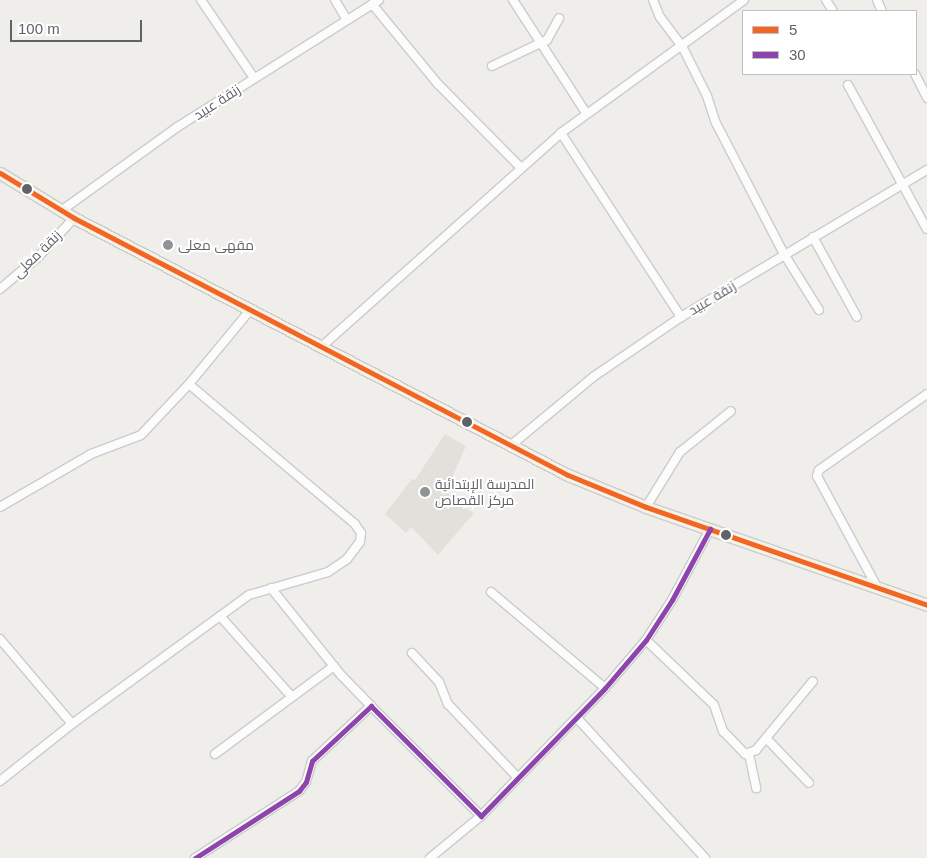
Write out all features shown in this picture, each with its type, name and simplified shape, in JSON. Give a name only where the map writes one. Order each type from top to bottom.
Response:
[{"type":"main road","points":[[0,173],[60,211],[568,475],[646,507],[927,605]]},
{"type":"street","points":[[201,0],[254,78]]},
{"type":"street","points":[[335,0],[347,20]]},
{"type":"street","points":[[513,0],[586,113]]},
{"type":"street","points":[[653,0],[660,17],[682,46],[707,96],[716,123],[784,254],[819,310]]},
{"type":"street","points":[[321,346],[521,168],[586,113],[744,0]]},
{"type":"street","points":[[376,2],[438,84],[521,168]]},
{"type":"street","name":"زنقة عبيد","points":[[60,211],[179,126],[376,2]]},
{"type":"street","points":[[492,66],[548,39],[559,18]]},
{"type":"street","points":[[915,75],[927,98]]},
{"type":"street","points":[[848,85],[927,229]]},
{"type":"street","points":[[562,133],[680,317]]},
{"type":"street","name":"زنقة عبيد","points":[[510,446],[593,377],[680,317],[927,170]]},
{"type":"street","name":"زنقة معلى","points":[[0,289],[39,256],[74,218]]},
{"type":"street","points":[[813,237],[857,317]]},
{"type":"street","points":[[0,507],[91,454],[141,435],[189,384],[251,309]]},
{"type":"street","points":[[0,781],[72,724],[249,595],[303,581],[338,566],[354,552],[361,533],[355,524],[189,384]]},
{"type":"street","points":[[877,587],[817,476],[820,470],[927,394]]},
{"type":"street","points":[[646,507],[680,452],[731,412]]},
{"type":"street","points":[[430,858],[481,816],[605,688],[646,640],[672,600],[710,529]]},
{"type":"street","points":[[271,588],[334,666],[371,706],[481,816]]},
{"type":"street","points":[[491,592],[605,688]]},
{"type":"street","points":[[220,616],[292,697]]},
{"type":"street","points":[[0,638],[3,649],[72,724]]},
{"type":"street","points":[[646,640],[714,705],[723,731],[743,753],[749,754]]},
{"type":"street","points":[[412,652],[439,682],[448,704],[518,778]]},
{"type":"street","points":[[214,754],[334,666]]},
{"type":"street","points":[[749,754],[766,738],[813,681]]},
{"type":"street","points":[[195,858],[299,791],[306,782],[312,761],[371,706]]},
{"type":"street","points":[[576,718],[705,858]]},
{"type":"street","points":[[766,738],[809,783]]},
{"type":"street","points":[[749,754],[756,788]]},
{"type":"shaded area","name":"المدرسة الإبتدائية مركز القصاص","points":[[445,434],[466,446],[447,489],[455,503],[474,513],[438,555],[411,527],[406,533],[385,514],[412,479],[415,480]]},
{"type":"transit line","name":"5","points":[[0,173],[74,218],[568,475],[646,507],[927,605]]},
{"type":"transit line","name":"30","points":[[195,858],[299,791],[306,782],[312,761],[371,706],[481,816],[605,688],[646,640],[672,600],[710,529]]},
{"type":"place","name":"مقهى معلى","points":[[168,245]]},
{"type":"place","name":"المدرسة الإبتدائية مركز القصاص","points":[[425,492]]}]
